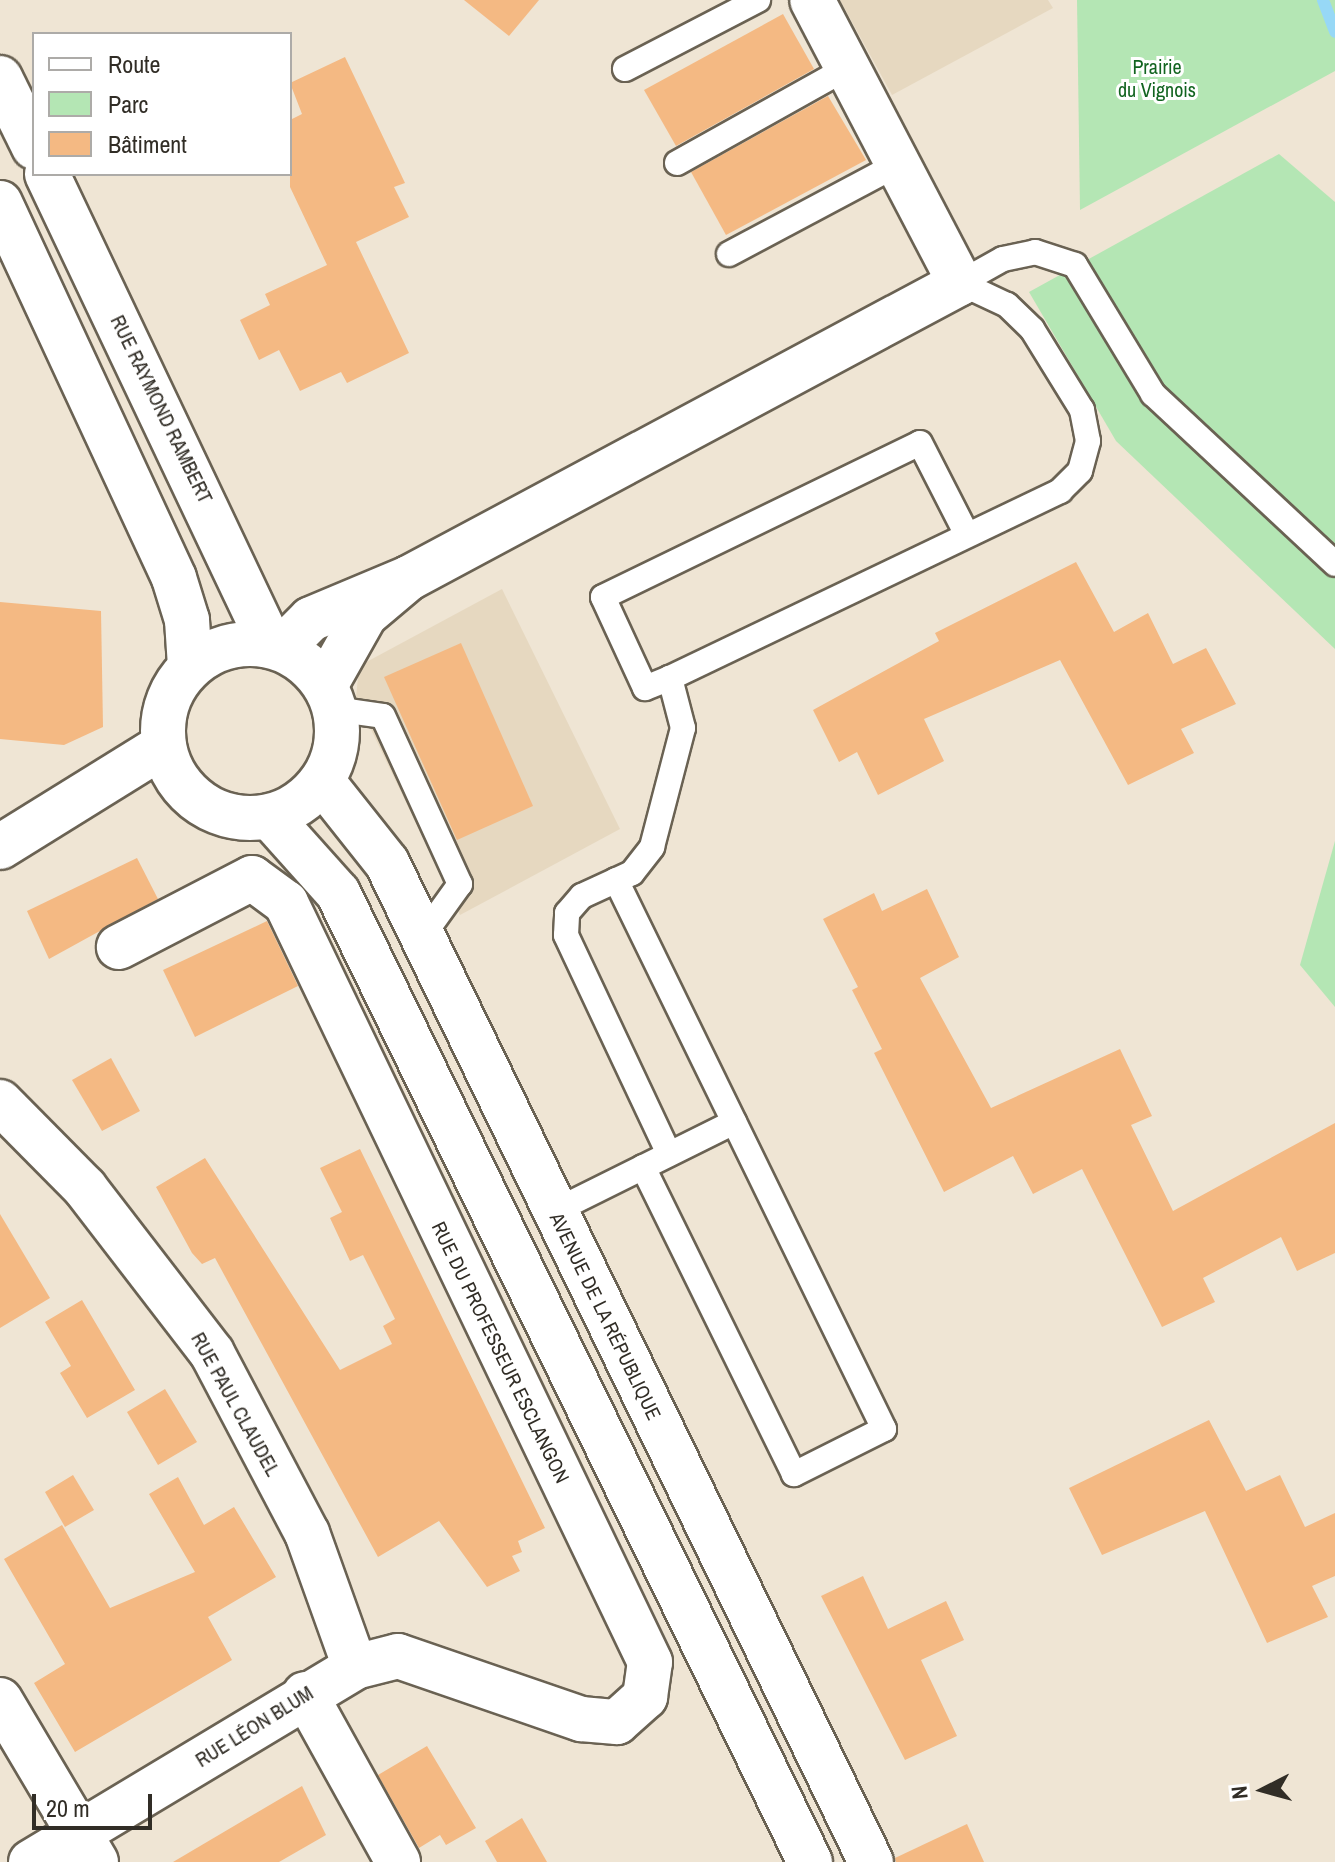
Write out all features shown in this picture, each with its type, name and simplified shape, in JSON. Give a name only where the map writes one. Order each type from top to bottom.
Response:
[{"type":"street","points":[[409,578],[365,615],[330,698],[333,759],[322,781],[270,817],[214,812],[190,796],[163,746],[168,703],[190,667],[228,647],[276,648],[311,619],[409,578],[960,283],[812,0]]},
{"type":"street","points":[[0,78],[32,143]]},
{"type":"street","name":"RUE RAYMOND RAMBERT","points":[[48,176],[276,648]]},
{"type":"street","points":[[0,203],[174,578],[187,620],[190,667]]},
{"type":"street","points":[[276,648],[330,698]]},
{"type":"street","points":[[0,847],[163,746]]},
{"type":"street","name":"AVENUE DE LA RÉPUBLIQUE","points":[[322,781],[387,863],[871,1862]]},
{"type":"street","points":[[270,817],[338,893],[810,1862]]},
{"type":"street","name":"RUE DU PROFESSEUR ESCLANGON","points":[[119,947],[252,878],[286,903],[650,1662],[645,1697],[617,1722],[581,1719],[398,1656],[355,1667]]},
{"type":"street","name":"RUE PAUL CLAUDEL","points":[[0,1102],[85,1188],[212,1353],[307,1533],[355,1667]]},
{"type":"street","name":"RUE LÉON BLUM","points":[[31,1862],[88,1848],[305,1694],[355,1667]]},
{"type":"street","points":[[305,1694],[398,1862]]},
{"type":"street","points":[[0,1700],[88,1848]]},
{"type":"lane","points":[[625,69],[758,0]]},
{"type":"lane","points":[[677,163],[847,68]]},
{"type":"lane","points":[[729,254],[898,164]]},
{"type":"lane","points":[[960,283],[1003,259],[1035,252],[1075,265],[1153,394],[1335,564]]},
{"type":"lane","points":[[960,283],[1007,305],[1032,329],[1082,410],[1088,441],[1080,471],[1060,491],[645,688],[603,597],[920,443],[967,535]]},
{"type":"lane","points":[[669,1154],[566,935],[567,913],[582,896],[616,880],[638,864],[663,820],[683,728],[670,678]]},
{"type":"lane","points":[[330,698],[383,716],[460,884],[422,937]]},
{"type":"lane","points":[[616,880],[884,1429],[794,1474],[643,1167]]},
{"type":"lane","points":[[555,1211],[734,1122]]},
{"type":"shaded area","points":[[840,0],[1048,0],[1053,8],[892,95]]},
{"type":"shaded area","points":[[502,589],[620,829],[460,915],[356,698],[359,666]]},
{"type":"green space","name":"Prairie du Vignois","points":[[1077,0],[1335,0],[1335,71],[1080,210]]},
{"type":"green space","points":[[1279,154],[1335,202],[1335,649],[1116,441],[1029,292]]},
{"type":"green space","points":[[1335,841],[1335,1007],[1300,965]]},
{"type":"building","points":[[464,0],[539,0],[509,36]]},
{"type":"building","points":[[783,14],[814,69],[676,146],[644,90]]},
{"type":"building","points":[[345,57],[405,183],[394,187],[409,217],[356,242],[409,353],[347,383],[341,372],[300,391],[279,350],[259,360],[240,320],[270,305],[265,294],[327,265],[290,187],[292,119],[302,114],[292,82]]},
{"type":"building","points":[[828,96],[866,160],[726,235],[691,172]]},
{"type":"building","points":[[1076,562],[1114,632],[1148,613],[1173,664],[1206,648],[1236,704],[1181,729],[1194,753],[1128,785],[1060,660],[924,719],[944,761],[878,795],[857,752],[839,762],[813,710],[939,641],[935,633]]},
{"type":"building","points":[[0,602],[101,611],[103,727],[64,745],[0,739]]},
{"type":"building","points":[[461,643],[533,806],[457,840],[384,677]]},
{"type":"building","points":[[137,858],[158,899],[49,959],[27,911]]},
{"type":"building","points":[[927,889],[959,957],[920,978],[991,1108],[1120,1049],[1152,1116],[1131,1125],[1173,1211],[1335,1123],[1335,1253],[1297,1271],[1281,1237],[1203,1278],[1215,1302],[1162,1327],[1082,1169],[1033,1194],[1013,1156],[944,1192],[874,1053],[882,1049],[852,990],[858,987],[823,919],[874,893],[882,911]]},
{"type":"building","points":[[267,921],[298,986],[195,1037],[163,970]]},
{"type":"building","points":[[111,1058],[140,1111],[102,1131],[72,1080]]},
{"type":"building","points":[[360,1149],[545,1528],[518,1541],[522,1552],[512,1556],[520,1571],[487,1587],[439,1521],[378,1557],[215,1258],[202,1264],[192,1253],[156,1187],[205,1158],[340,1370],[392,1344],[383,1326],[395,1319],[363,1255],[350,1261],[330,1218],[342,1212],[320,1168]]},
{"type":"building","points":[[0,1214],[50,1298],[0,1328]]},
{"type":"building","points":[[82,1300],[135,1390],[87,1418],[60,1373],[71,1366],[45,1322]]},
{"type":"building","points":[[165,1389],[197,1442],[158,1465],[127,1412]]},
{"type":"building","points":[[1209,1420],[1246,1491],[1280,1475],[1305,1527],[1335,1513],[1335,1576],[1312,1586],[1328,1617],[1267,1643],[1205,1511],[1102,1555],[1069,1488]]},
{"type":"building","points":[[73,1475],[94,1510],[65,1527],[45,1492]]},
{"type":"building","points":[[178,1477],[204,1525],[234,1507],[276,1577],[208,1617],[232,1660],[75,1752],[34,1683],[65,1664],[4,1559],[62,1525],[110,1608],[195,1572],[149,1494]]},
{"type":"building","points":[[863,1576],[888,1629],[946,1601],[964,1640],[921,1660],[957,1736],[905,1760],[821,1596]]},
{"type":"building","points":[[427,1746],[476,1828],[446,1845],[440,1835],[419,1848],[378,1775]]},
{"type":"building","points":[[302,1786],[326,1835],[279,1862],[173,1862]]},
{"type":"building","points":[[522,1818],[547,1862],[497,1862],[485,1841]]},
{"type":"building","points":[[967,1824],[984,1862],[896,1862],[895,1858]]},
{"type":"waterway","points":[[1323,0],[1335,32]]}]
